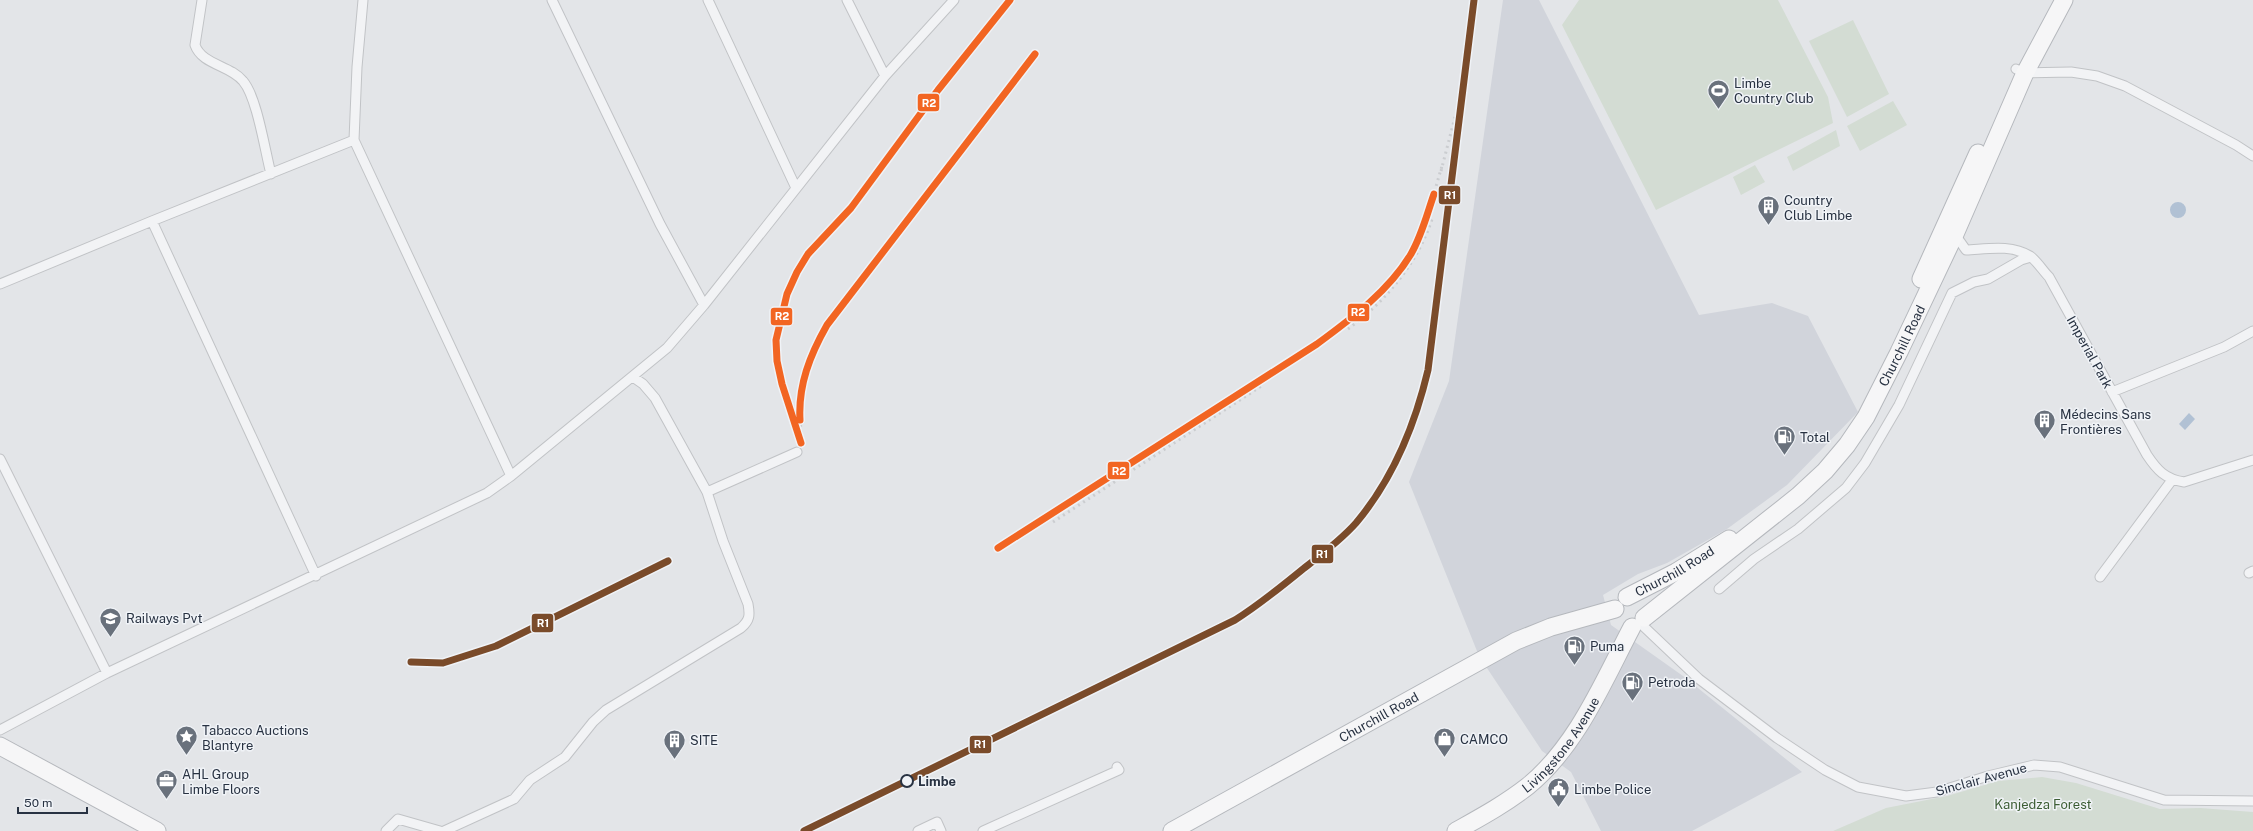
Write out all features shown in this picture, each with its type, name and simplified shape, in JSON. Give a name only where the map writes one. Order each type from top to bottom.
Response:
[{"type":"highway","name":"Churchill Road","points":[[1639,623],[1798,496],[1825,471],[1848,445],[1866,417],[1886,378],[1950,228],[2054,0]]},
{"type":"highway","name":"Churchill Road","points":[[2021,71],[2064,0]]},
{"type":"highway","name":"Churchill Road","points":[[1172,831],[1516,641],[1551,627],[1615,609],[1621,599],[1676,572],[1726,541],[1774,507],[1820,466],[1841,441],[1891,349],[1950,228]]},
{"type":"highway","name":"Churchill Road","points":[[1627,597],[1637,599],[1642,602],[1644,607],[1639,623]]},
{"type":"highway","points":[[1615,609],[1617,621],[1622,625],[1639,623]]},
{"type":"highway","name":"Livingstone Avenue","points":[[1456,831],[1494,810],[1528,786],[1550,765],[1572,738],[1639,623]]},
{"type":"highway","points":[[0,746],[157,831]]},
{"type":"street","points":[[202,0],[195,46],[201,56],[233,72],[243,81],[251,95],[271,174]]},
{"type":"street","points":[[363,0],[357,66],[354,140],[511,476]]},
{"type":"street","points":[[552,0],[660,224],[704,306]]},
{"type":"street","points":[[708,0],[796,188]]},
{"type":"street","points":[[847,0],[885,76]]},
{"type":"street","points":[[0,730],[107,673],[316,576],[487,493],[511,476],[667,348],[704,306],[885,76],[954,0]]},
{"type":"street","points":[[2021,71],[2071,72],[2097,76],[2125,86],[2236,145],[2253,156]]},
{"type":"street","points":[[0,284],[354,140]]},
{"type":"street","points":[[152,221],[316,576]]},
{"type":"street","name":"Imperial Park","points":[[1950,228],[1966,250],[2004,248],[2021,252],[2031,257],[2049,277],[2147,455],[2156,468],[2172,480]]},
{"type":"street","points":[[1719,589],[1754,559],[1798,530],[1851,482],[1866,463],[1899,406],[1952,293],[1974,282],[1988,279],[2021,260],[2031,257]]},
{"type":"street","points":[[2112,392],[2224,347],[2253,331]]},
{"type":"street","points":[[444,831],[514,799],[530,780],[565,758],[593,722],[606,710],[742,628],[748,621],[750,612],[748,604],[728,554],[708,492],[654,398],[643,384],[633,377]]},
{"type":"street","points":[[708,492],[797,452]]},
{"type":"street","points":[[2100,577],[2172,480],[2184,482],[2253,460]]},
{"type":"street","points":[[1,464],[107,673]]},
{"type":"street","name":"Sinclair Avenue","points":[[1639,623],[1699,679],[1759,725],[1825,770],[1858,787],[1906,796],[1938,792],[1988,776],[2034,765],[2060,767],[2164,800],[2253,801]]},
{"type":"street","points":[[983,831],[1119,770],[1117,767]]},
{"type":"street","points":[[386,831],[398,819],[440,831]]},
{"type":"street","points":[[918,831],[937,822],[941,831]]},
{"type":"shaded area","points":[[1503,0],[1539,0],[1699,315],[1772,303],[1808,316],[1858,412],[1787,485],[1727,529],[1667,563],[1638,574],[1603,595],[1611,625],[1683,676],[1802,772],[1692,831],[1601,831],[1571,772],[1542,751],[1479,656],[1409,482],[1449,381]]},
{"type":"green space","name":"Limbe Country Club","points":[[1579,0],[1778,0],[1828,97],[1833,123],[1656,210],[1562,25]]},
{"type":"green space","points":[[1853,20],[1889,94],[1847,117],[1809,41]]},
{"type":"green space","points":[[1893,101],[1907,125],[1860,151],[1847,126]]},
{"type":"green space","points":[[1836,130],[1840,146],[1793,171],[1787,157]]},
{"type":"green space","points":[[1755,165],[1765,182],[1741,195],[1733,177]]},
{"type":"green space","name":"Kanjedza Forest","points":[[2042,777],[2076,783],[2160,809],[2200,808],[2253,812],[2253,831],[1833,831],[1886,808],[1947,796],[1998,781]]},
{"type":"water","points":[[2178,202],[2185,207],[2186,210],[2181,217],[2178,218],[2171,213],[2170,210],[2175,203]]},
{"type":"water","points":[[2189,413],[2195,419],[2185,430],[2179,424]]},
{"type":"railway","points":[[801,443],[782,384],[777,361],[776,340],[787,294],[797,272],[808,254],[851,208],[938,90],[1010,0]]},
{"type":"railway","points":[[1145,665],[1234,620],[1272,594],[1325,552],[1354,524],[1368,508],[1391,471],[1409,431],[1428,370],[1474,0]]},
{"type":"railway","points":[[801,433],[800,417],[802,390],[808,364],[827,325],[1035,54]]},
{"type":"railway","points":[[1441,171],[1455,117]]},
{"type":"railway","points":[[998,548],[1317,344],[1361,309],[1388,283],[1411,253],[1423,228],[1442,166]]},
{"type":"railway","points":[[1348,329],[1375,306],[1400,279],[1419,249],[1433,216]]},
{"type":"railway","points":[[1053,522],[1263,385]]},
{"type":"railway","points":[[411,662],[443,663],[496,646],[668,561]]},
{"type":"transit line","name":"R2","points":[[801,443],[782,384],[777,361],[776,340],[787,294],[797,272],[808,254],[851,208],[938,90],[1010,0]]},
{"type":"transit line","name":"R1","points":[[804,831],[1235,620],[1270,596],[1324,553],[1356,523],[1381,488],[1401,451],[1423,391],[1428,370],[1474,0]]},
{"type":"transit line","name":"R2","points":[[800,420],[801,395],[806,371],[815,348],[827,325],[1035,54]]},
{"type":"transit line","name":"R2","points":[[998,548],[1317,344],[1343,325],[1381,292],[1402,267],[1415,247],[1434,194]]},
{"type":"transit line","name":"R1","points":[[411,662],[443,663],[496,646],[668,561]]},
{"type":"place","name":"Limbe Country Club","points":[[1718,110]]},
{"type":"place","name":"Country Club Limbe","points":[[1768,226]]},
{"type":"place","name":"Médecins Sans Frontières","points":[[2045,440]]},
{"type":"place","name":"Total","points":[[1784,456]]},
{"type":"place","name":"Railways Pvt","points":[[110,638]]},
{"type":"place","name":"Puma","points":[[1575,666]]},
{"type":"place","name":"Petroda","points":[[1633,702]]},
{"type":"place","name":"Tabacco Auctions Blantyre","points":[[187,756]]},
{"type":"place","name":"CAMCO","points":[[1444,758]]},
{"type":"place","name":"SITE","points":[[675,760]]},
{"type":"place","name":"Limbe","points":[[907,781]]},
{"type":"place","name":"AHL Group Limbe Floors","points":[[167,800]]},
{"type":"place","name":"Limbe Police","points":[[1558,808]]}]
